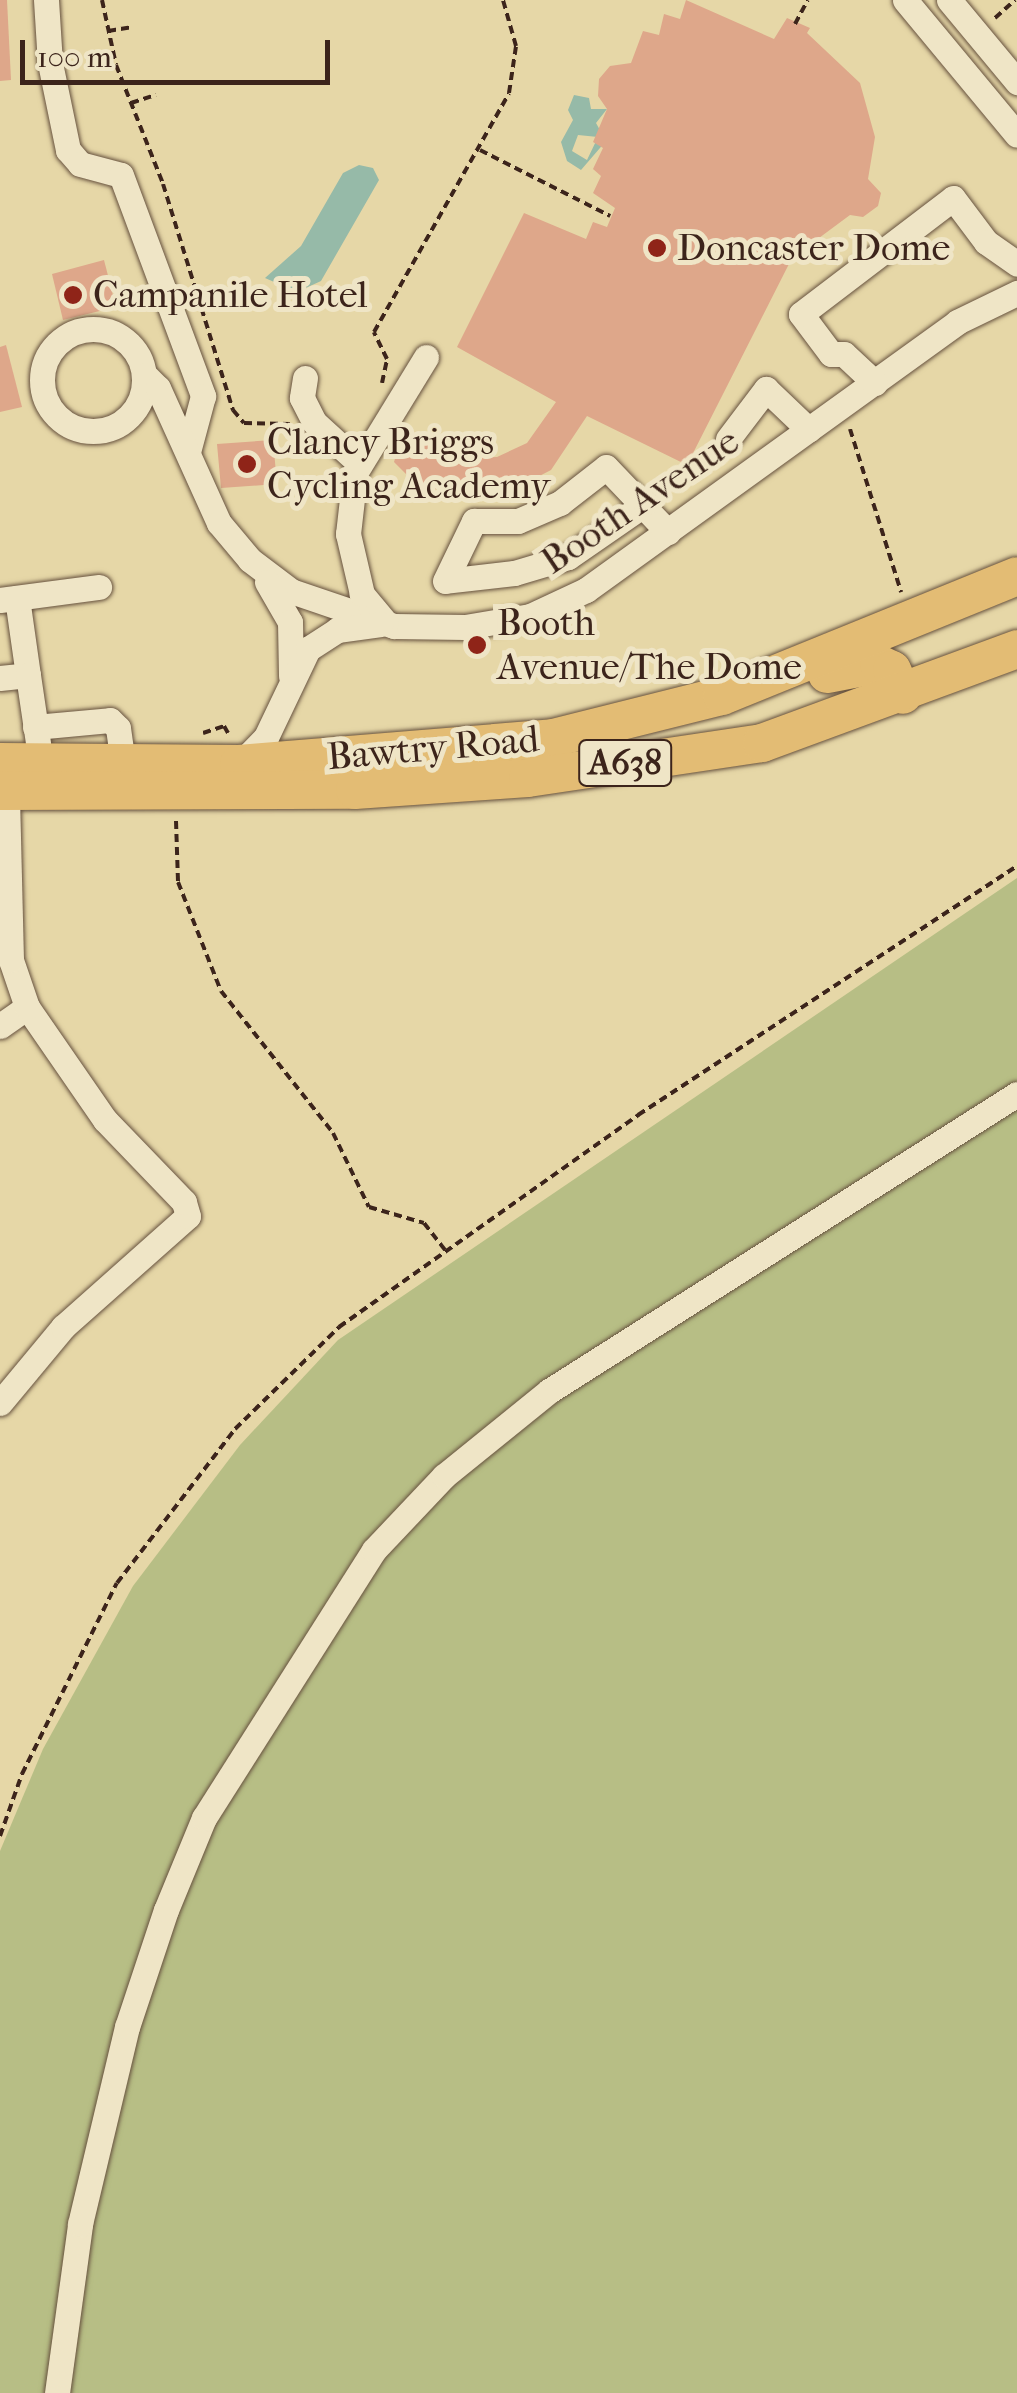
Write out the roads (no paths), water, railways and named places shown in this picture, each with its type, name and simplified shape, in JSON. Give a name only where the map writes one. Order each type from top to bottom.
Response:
[{"type":"highway","name":"Bawtry Road","points":[[3,796],[227,778],[553,738],[722,696],[912,622],[1017,576]]},
{"type":"highway","name":"Bawtry Road","points":[[3,796],[39,745],[123,763],[227,778],[528,778],[762,743],[904,695],[1017,649]]},
{"type":"highway","points":[[722,696],[879,664],[892,670],[904,695]]},
{"type":"street","points":[[46,0],[50,63],[68,150],[80,164],[122,175],[203,396],[188,452]]},
{"type":"street","points":[[904,0],[1017,135]]},
{"type":"street","points":[[949,0],[1017,82]]},
{"type":"street","points":[[875,383],[844,354],[830,354],[802,314],[953,198],[986,242],[1017,264]]},
{"type":"street","name":"Booth Avenue","points":[[145,375],[144,392],[125,420],[93,432],[61,420],[43,392],[42,375],[56,344],[85,329],[102,329],[131,344],[145,375],[158,388],[219,523],[250,560],[290,591],[386,623],[431,629],[530,616],[586,590],[957,322],[1017,293]]},
{"type":"street","points":[[386,623],[362,594],[348,534],[360,464],[426,358]]},
{"type":"street","points":[[304,378],[302,398],[334,445],[360,464]]},
{"type":"street","points":[[728,439],[766,389],[809,430]]},
{"type":"street","points":[[642,506],[568,557],[514,573],[445,581],[474,521],[518,521],[560,504],[606,466],[668,532]]},
{"type":"street","points":[[250,560],[290,622],[291,676]]},
{"type":"street","points":[[39,745],[28,674],[8,599],[99,587]]},
{"type":"street","points":[[227,778],[276,720],[291,676],[308,650],[338,630],[386,623]]},
{"type":"street","points":[[0,678],[28,674]]},
{"type":"street","points":[[0,1401],[63,1327],[182,1228],[188,1216],[184,1202],[105,1120],[27,1006],[11,960],[3,796]]},
{"type":"street","points":[[0,1026],[27,1006]]},
{"type":"street","points":[[56,2393],[61,2327],[84,2206],[127,2026],[166,1910],[223,1786],[374,1550],[444,1476],[549,1391],[1017,1094]]},
{"type":"place","name":"Doncaster Dome","points":[[657,248]]},
{"type":"place","name":"Campanile Hotel","points":[[73,295]]},
{"type":"place","name":"Clancy Briggs Cycling Academy","points":[[247,464]]},
{"type":"place","name":"Booth Avenue/The Dome","points":[[477,645]]}]
